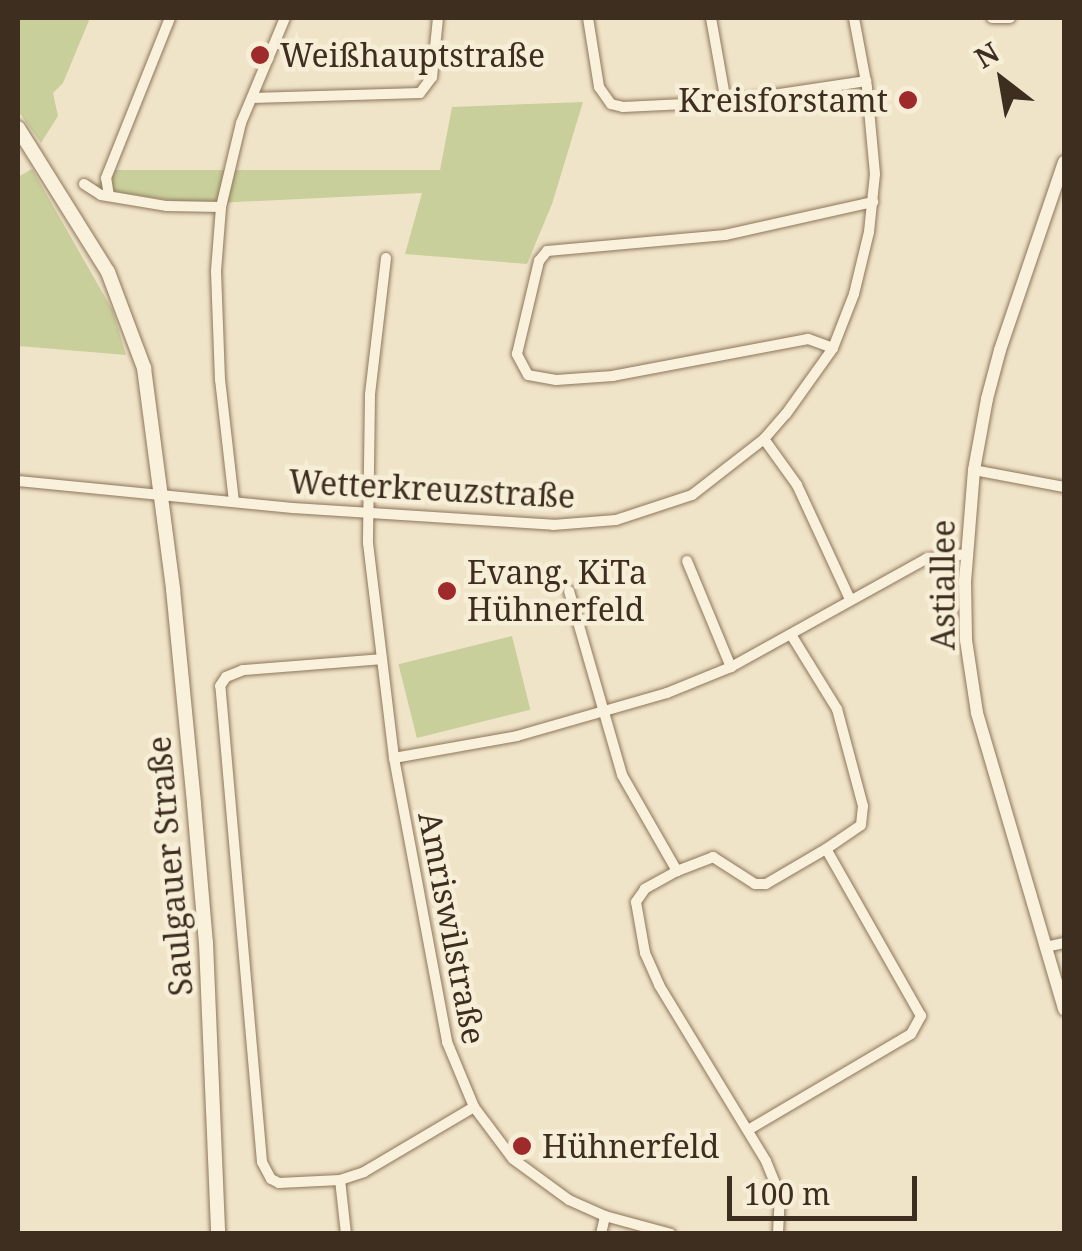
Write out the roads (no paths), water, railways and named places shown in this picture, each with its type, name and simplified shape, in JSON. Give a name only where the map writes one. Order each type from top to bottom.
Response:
[{"type":"main road","name":"Saulgauer Straße","points":[[18,128],[108,272],[135,336],[161,494],[206,943],[218,1234]]},
{"type":"street","points":[[109,196],[106,178],[170,18]]},
{"type":"street","points":[[234,502],[220,380],[216,270],[220,207],[231,153],[285,18]]},
{"type":"street","points":[[252,98],[420,93],[432,77],[438,18]]},
{"type":"street","points":[[588,18],[600,87],[611,104],[658,107],[726,102],[866,81]]},
{"type":"street","points":[[711,18],[726,102]]},
{"type":"street","name":"Wetterkreuzstraße","points":[[161,494],[553,526],[616,520],[692,495],[764,439],[832,348],[864,261],[874,202],[874,146],[854,18]]},
{"type":"street","points":[[992,18],[1010,18]]},
{"type":"street","name":"Astiallee","points":[[1064,162],[1000,350],[974,470],[965,554],[966,640],[977,713],[1064,1009]]},
{"type":"street","points":[[84,184],[109,196],[167,206],[220,207]]},
{"type":"street","points":[[832,348],[808,340],[613,376],[556,380],[528,375],[516,354],[539,261],[546,250],[725,235],[874,202]]},
{"type":"street","name":"Amriswilstraße","points":[[386,258],[370,395],[366,513],[394,758],[447,1042],[474,1106],[493,1136],[527,1170],[569,1200],[604,1216],[672,1234]]},
{"type":"street","points":[[764,439],[796,485],[850,600]]},
{"type":"street","points":[[974,470],[1064,487]]},
{"type":"street","points":[[18,481],[161,494]]},
{"type":"street","points":[[394,758],[517,736],[603,714],[731,668],[926,559],[965,554]]},
{"type":"street","points":[[687,560],[731,668]]},
{"type":"street","points":[[568,590],[622,775],[677,871]]},
{"type":"street","points":[[778,1234],[780,1195],[748,1130],[658,985],[645,953],[636,902],[646,889],[713,857],[755,884],[766,884],[861,825],[864,806],[836,709],[792,636]]},
{"type":"street","points":[[382,659],[243,670],[226,677],[220,686],[262,1162],[271,1179],[279,1183],[340,1180],[364,1172],[474,1106]]},
{"type":"street","points":[[748,1130],[911,1034],[920,1024],[921,1016],[826,849]]},
{"type":"street","points":[[1046,947],[1064,943]]},
{"type":"street","points":[[340,1180],[346,1234]]},
{"type":"street","points":[[601,1234],[604,1216]]},
{"type":"place","name":"Weißhauptstraße","points":[[260,55]]},
{"type":"place","name":"Kreisforstamt","points":[[908,100]]},
{"type":"place","name":"Evang. KiTa Hühnerfeld","points":[[447,591]]},
{"type":"place","name":"Hühnerfeld","points":[[522,1146]]}]
